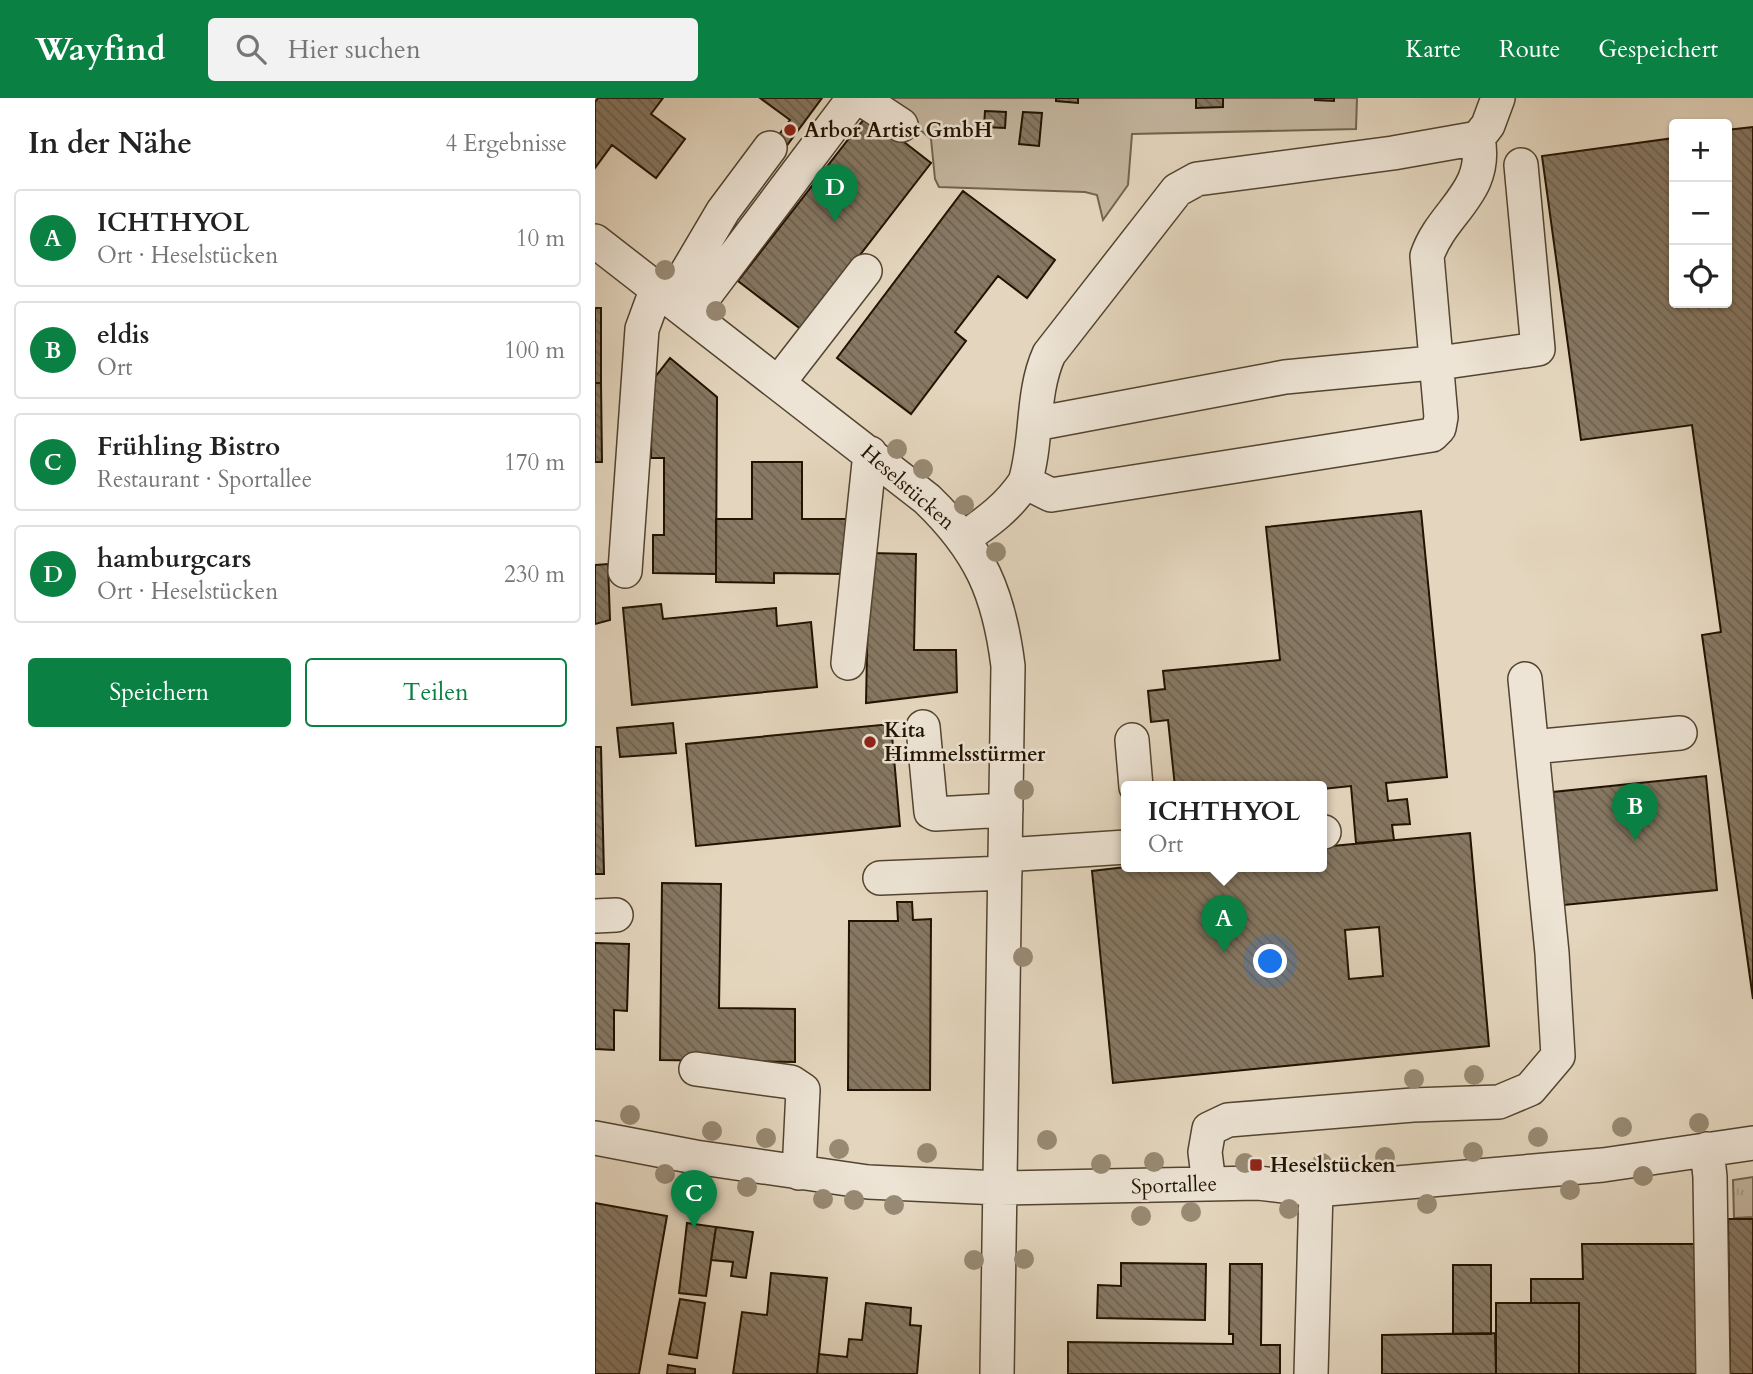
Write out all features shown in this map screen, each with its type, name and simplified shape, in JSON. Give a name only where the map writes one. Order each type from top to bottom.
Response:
[{"type":"street","points":[[964,538],[1003,509],[1025,482],[1031,461],[1040,375],[1049,354],[1177,190],[1197,180],[1393,153],[1478,138],[1488,125],[1498,98]]},
{"type":"street","points":[[625,571],[642,329],[673,301],[850,103],[863,100],[901,125]]},
{"type":"street","points":[[1025,482],[1051,495],[1432,435],[1439,428],[1441,417],[1426,256],[1431,242],[1469,193],[1478,174],[1482,156],[1478,138]]},
{"type":"street","points":[[673,301],[723,211],[770,148]]},
{"type":"street","points":[[1035,424],[1285,377],[1538,349],[1521,165]]},
{"type":"street","name":"Heselstücken","points":[[595,241],[927,499],[964,538],[991,586],[1003,624],[1008,666],[997,1374]]},
{"type":"street","points":[[779,382],[865,271]]},
{"type":"street","points":[[848,663],[870,453]]},
{"type":"street","points":[[1209,1184],[1205,1152],[1209,1129],[1228,1120],[1413,1105],[1499,1102],[1530,1089],[1558,1056],[1552,953],[1525,679]]},
{"type":"street","points":[[923,727],[931,811],[935,814],[1006,810]]},
{"type":"street","points":[[1532,747],[1680,733]]},
{"type":"street","points":[[1132,740],[1135,781]]},
{"type":"street","points":[[880,878],[1121,848]]},
{"type":"street","points":[[696,1069],[791,1082],[803,1090],[799,1173]]},
{"type":"street","name":"Sportallee","points":[[595,1138],[868,1182],[999,1188],[1258,1183],[1316,1190],[1590,1166],[1753,1143]]},
{"type":"street","points":[[1707,1149],[1710,1177],[1713,1374]]},
{"type":"street","points":[[1311,1374],[1316,1190]]},
{"type":"green space","points":[[882,98],[1357,98],[1356,129],[1132,134],[1128,185],[1103,220],[1097,195],[1085,192],[939,187],[935,179],[931,139]]},
{"type":"green space","points":[[1753,1177],[1753,1217],[1734,1218],[1733,1180]]},
{"type":"building","points":[[598,98],[663,98],[651,114],[685,139],[656,178],[612,145],[595,168],[595,102]]},
{"type":"building","name":"Arbor Artist GmbH","points":[[760,98],[822,98],[785,148],[775,140],[790,120]]},
{"type":"building","points":[[1056,98],[1078,98],[1078,103],[1056,101]]},
{"type":"building","points":[[1196,98],[1223,98],[1223,107],[1196,108]]},
{"type":"building","points":[[1334,98],[1334,101],[1315,100]]},
{"type":"building","points":[[985,111],[1006,112],[1005,128],[984,127]]},
{"type":"building","points":[[1023,112],[1042,113],[1039,146],[1019,144]]},
{"type":"building","points":[[868,114],[931,163],[802,330],[738,281]]},
{"type":"building","points":[[1753,127],[1753,999],[1702,635],[1721,632],[1692,425],[1581,440],[1542,156],[1669,139],[1669,308],[1732,308],[1732,129]]},
{"type":"building","points":[[963,191],[1055,260],[1027,298],[998,276],[955,332],[966,341],[911,414],[837,358]]},
{"type":"building","points":[[595,308],[601,308],[601,383],[595,383]]},
{"type":"building","points":[[670,358],[717,397],[716,574],[653,573],[653,535],[664,535],[664,458],[651,458],[652,381]]},
{"type":"building","points":[[595,383],[601,383],[602,462],[595,462]]},
{"type":"building","points":[[752,462],[802,462],[802,519],[847,519],[847,574],[774,573],[774,583],[716,582],[716,519],[752,519]]},
{"type":"building","points":[[1421,511],[1447,777],[1386,783],[1388,801],[1407,799],[1410,824],[1392,825],[1394,840],[1356,843],[1351,786],[1327,788],[1327,781],[1174,781],[1168,720],[1151,722],[1148,691],[1165,689],[1163,671],[1280,660],[1266,527]]},
{"type":"building","points":[[869,553],[916,554],[914,650],[956,650],[957,692],[866,703]]},
{"type":"building","points":[[608,564],[610,620],[595,624],[595,565]]},
{"type":"building","points":[[661,604],[663,619],[776,608],[777,626],[811,622],[817,687],[632,705],[623,608]]},
{"type":"building","points":[[673,723],[676,753],[620,757],[617,728]]},
{"type":"building","points":[[891,724],[900,826],[696,846],[686,744]]},
{"type":"building","points":[[595,747],[601,747],[604,874],[595,874]]},
{"type":"building","points":[[1706,776],[1717,890],[1564,905],[1553,792]]},
{"type":"building","points":[[1470,833],[1489,1046],[1113,1083],[1092,871],[1121,868],[1121,872],[1327,872],[1327,847]],"holes":[[[1379,927],[1383,976],[1349,979],[1345,930]]]},
{"type":"building","points":[[662,883],[721,884],[719,1008],[795,1009],[795,1062],[660,1060]]},
{"type":"building","points":[[897,902],[912,902],[913,920],[931,919],[930,1090],[848,1090],[849,921],[898,921]]},
{"type":"building","points":[[595,943],[629,944],[627,1011],[614,1010],[614,1050],[595,1049]]},
{"type":"building","points":[[595,1203],[667,1216],[639,1374],[595,1374]]},
{"type":"building","points":[[1728,1219],[1753,1219],[1753,1374],[1730,1374]]},
{"type":"building","points":[[687,1223],[716,1227],[706,1296],[679,1293]]},
{"type":"building","points":[[716,1227],[753,1232],[746,1278],[731,1276],[733,1262],[711,1260]]},
{"type":"building","points":[[1582,1244],[1697,1244],[1697,1374],[1579,1374],[1579,1303],[1531,1303],[1531,1279],[1583,1279]]},
{"type":"building","points":[[1121,1263],[1206,1264],[1205,1320],[1097,1318],[1098,1285],[1121,1286]]},
{"type":"building","points":[[1230,1264],[1262,1264],[1261,1345],[1280,1345],[1280,1374],[1068,1374],[1068,1342],[1233,1344],[1233,1334],[1229,1334]]},
{"type":"building","points":[[1453,1265],[1491,1265],[1491,1334],[1453,1334]]},
{"type":"building","points":[[771,1273],[827,1278],[817,1374],[733,1374],[742,1312],[767,1315]]},
{"type":"building","points":[[680,1299],[705,1303],[697,1358],[669,1354]]},
{"type":"building","points":[[866,1303],[911,1308],[910,1325],[921,1326],[917,1374],[817,1374],[819,1354],[847,1357],[849,1339],[862,1340]]},
{"type":"building","points":[[1496,1303],[1579,1303],[1579,1374],[1496,1374]]},
{"type":"building","points":[[1495,1333],[1496,1374],[1382,1374],[1382,1335]]},
{"type":"building","points":[[668,1365],[695,1369],[695,1374],[667,1374]]},
{"type":"place","name":"Arbor Artist GmbH","points":[[790,130]]},
{"type":"place","name":"hamburgcars","points":[[835,222]]},
{"type":"place","name":"Kita Himmelsstürmer","points":[[870,742]]},
{"type":"place","name":"eldis","points":[[1635,841]]},
{"type":"place","name":"ICHTHYOL","points":[[1224,953]]},
{"type":"place","name":"Heselstücken","points":[[1256,1165]]},
{"type":"place","name":"Frühling Bistro","points":[[694,1228]]}]
